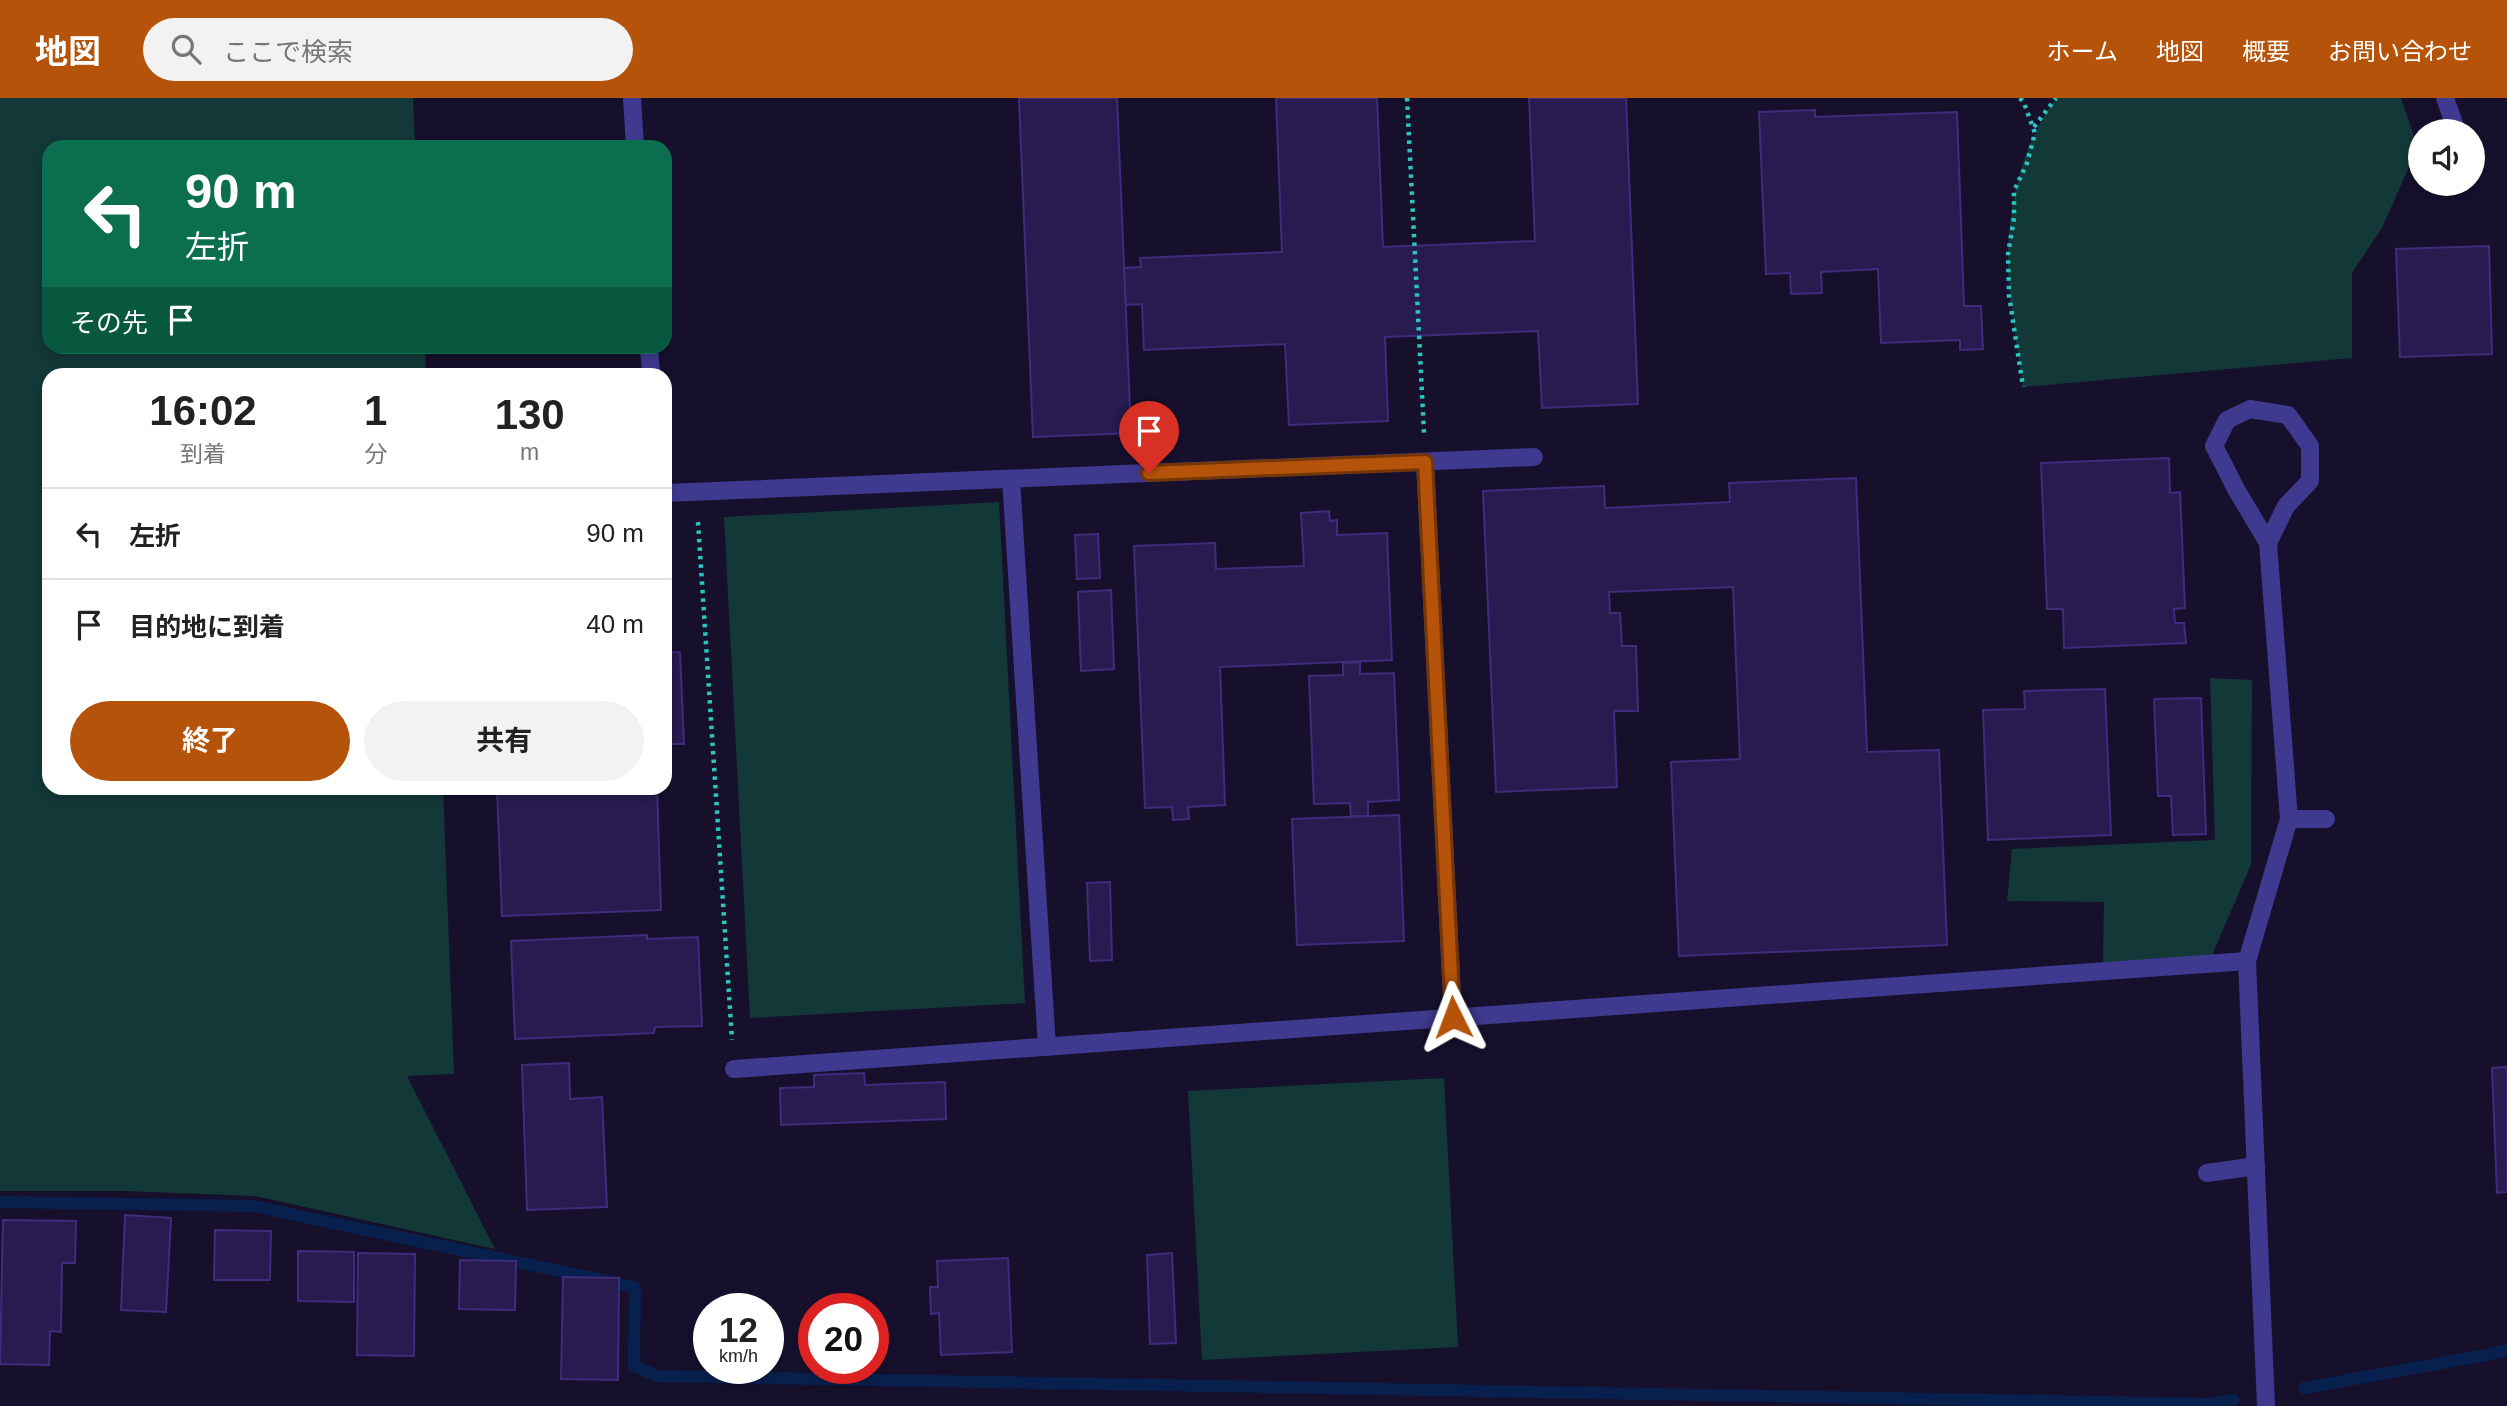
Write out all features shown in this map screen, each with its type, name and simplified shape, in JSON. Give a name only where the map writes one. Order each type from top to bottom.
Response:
[{"type":"lane","points":[[632,98],[635,140]]},
{"type":"lane","points":[[2445,98],[2453,119]]},
{"type":"lane","points":[[2266,1406],[2247,961],[2288,819],[2268,543],[2214,446],[2227,420],[2250,409],[2288,415],[2310,446],[2310,481],[2286,506],[2268,543]]},
{"type":"lane","points":[[672,493],[1534,457]]},
{"type":"lane","points":[[1425,462],[1453,1017]]},
{"type":"lane","points":[[1011,479],[1047,1047]]},
{"type":"lane","points":[[2288,819],[2326,819]]},
{"type":"lane","points":[[734,1069],[2247,961]]},
{"type":"lane","points":[[2207,1173],[2256,1166]]},
{"type":"path","points":[[1407,98],[1425,462]]},
{"type":"path","points":[[2020,98],[2035,133],[2027,163],[2014,191],[2014,218],[2008,254],[2010,295],[2023,387]]},
{"type":"path","points":[[2033,128],[2056,98]]},
{"type":"path","points":[[696,492],[734,1069]]},
{"type":"green space","points":[[0,98],[413,98],[415,140],[42,140],[42,354],[425,354],[426,368],[42,368],[42,795],[443,795],[454,1074],[407,1076],[495,1249],[255,1196],[124,1191],[0,1191]]},
{"type":"green space","points":[[2056,98],[2401,98],[2408,119],[2408,169],[2382,228],[2352,273],[2352,358],[2023,387],[2011,308],[2008,245],[2010,219],[2022,167],[2042,119]]},
{"type":"green space","points":[[999,502],[1025,1003],[750,1018],[724,517]]},
{"type":"green space","points":[[2210,678],[2252,680],[2251,865],[2209,962],[2103,963],[2104,902],[2007,901],[2012,849],[2215,840]]},
{"type":"green space","points":[[1444,1078],[1458,1347],[1202,1360],[1188,1091]]},
{"type":"building","points":[[1019,98],[1117,98],[1131,433],[1033,437]]},
{"type":"building","points":[[1276,98],[1377,98],[1383,247],[1535,241],[1529,98],[1626,98],[1638,404],[1542,408],[1538,331],[1385,337],[1388,421],[1289,425],[1285,344],[1144,350],[1142,304],[1126,305],[1124,268],[1141,267],[1140,258],[1282,252]]},
{"type":"building","points":[[1815,110],[1815,117],[1957,112],[1964,306],[1981,306],[1983,349],[1960,350],[1960,340],[1881,343],[1878,269],[1821,272],[1822,293],[1791,294],[1790,273],[1766,274],[1759,112]]},
{"type":"building","points":[[2489,246],[2492,354],[2400,357],[2396,249]]},
{"type":"building","points":[[2169,458],[2170,493],[2180,492],[2185,608],[2174,609],[2175,623],[2184,623],[2186,643],[2064,648],[2063,609],[2047,609],[2041,463]]},
{"type":"building","points":[[1856,478],[1867,752],[1939,750],[1947,945],[1679,956],[1671,762],[1740,759],[1733,587],[1609,592],[1610,613],[1620,613],[1622,646],[1636,646],[1638,711],[1614,711],[1617,787],[1496,792],[1483,491],[1604,486],[1605,508],[1730,502],[1729,483]]},
{"type":"building","points":[[1329,511],[1330,521],[1337,520],[1337,535],[1387,533],[1392,660],[1220,667],[1225,805],[1188,807],[1189,819],[1173,820],[1172,807],[1145,808],[1134,546],[1215,543],[1216,569],[1304,566],[1301,513]]},
{"type":"building","points":[[1098,534],[1100,578],[1077,579],[1075,535]]},
{"type":"building","points":[[1111,590],[1114,669],[1081,671],[1078,592]]},
{"type":"building","points":[[680,652],[684,744],[672,744],[672,653]]},
{"type":"building","points":[[1360,662],[1360,674],[1394,673],[1399,800],[1368,802],[1368,816],[1351,816],[1350,803],[1314,804],[1309,676],[1343,675],[1343,663]]},
{"type":"building","points":[[2105,689],[2111,835],[1988,840],[1983,710],[2025,709],[2024,691]]},
{"type":"building","points":[[2201,698],[2206,834],[2173,835],[2171,796],[2158,796],[2154,699]]},
{"type":"building","points":[[497,795],[657,795],[661,910],[502,916]]},
{"type":"building","points":[[1399,815],[1404,941],[1297,945],[1292,819]]},
{"type":"building","points":[[1110,882],[1112,960],[1090,961],[1087,883]]},
{"type":"building","points":[[647,935],[647,939],[698,937],[702,1026],[655,1027],[654,1033],[515,1039],[511,941]]},
{"type":"building","points":[[569,1063],[570,1099],[602,1097],[607,1207],[527,1210],[522,1065]]},
{"type":"building","points":[[2507,1067],[2507,1192],[2497,1193],[2492,1068]]},
{"type":"building","points":[[864,1073],[865,1085],[945,1082],[946,1119],[781,1125],[780,1088],[814,1087],[814,1075]]},
{"type":"building","points":[[125,1215],[171,1218],[166,1312],[121,1310]]},
{"type":"building","points":[[3,1220],[76,1221],[75,1263],[62,1263],[61,1332],[50,1331],[49,1365],[0,1364]]},
{"type":"building","points":[[215,1230],[271,1231],[270,1280],[214,1280]]},
{"type":"building","points":[[298,1251],[354,1252],[354,1302],[298,1301]]},
{"type":"building","points":[[358,1253],[415,1254],[414,1356],[357,1355]]},
{"type":"building","points":[[1172,1253],[1176,1343],[1150,1344],[1147,1255]]},
{"type":"building","points":[[1008,1258],[1012,1352],[941,1355],[939,1313],[931,1314],[930,1287],[938,1287],[937,1261]]},
{"type":"building","points":[[460,1260],[516,1261],[515,1310],[459,1309]]},
{"type":"building","points":[[563,1277],[619,1278],[618,1380],[561,1379]]},
{"type":"waterway","points":[[0,1202],[253,1206],[635,1287],[634,1366],[657,1376],[2207,1404],[2233,1400]]},
{"type":"waterway","points":[[2304,1388],[2507,1350]]},
{"type":"route","points":[[1149,473],[1425,462],[1453,1017]]}]
